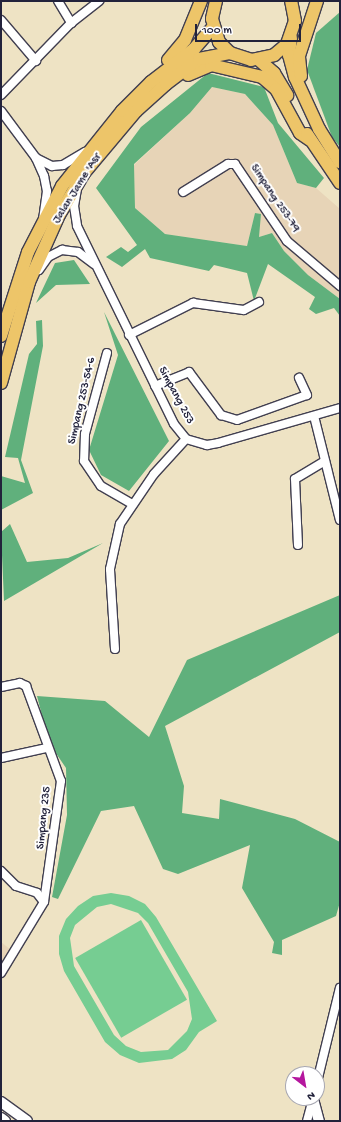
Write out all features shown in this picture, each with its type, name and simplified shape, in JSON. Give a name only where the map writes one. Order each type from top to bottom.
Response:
[{"type":"main road","points":[[151,82],[155,70],[181,48],[202,1]]},
{"type":"main road","points":[[216,1],[213,27],[219,42],[230,53],[243,59],[259,60],[278,52],[291,37]]},
{"type":"main road","points":[[291,1],[295,13]]},
{"type":"main road","points":[[302,1],[295,13],[291,37],[291,66],[319,129],[340,162]]},
{"type":"main road","points":[[318,1],[308,21],[299,64],[319,129]]},
{"type":"main road","name":"Jalan Jame 'Asr","points":[[1,336],[16,284],[43,221],[85,152],[151,82],[194,49],[213,27]]},
{"type":"main road","name":"Jalan Jame 'Asr","points":[[1,383],[28,282],[78,183],[107,143],[150,98],[198,59],[230,53]]},
{"type":"main road","points":[[259,60],[279,81],[310,140],[340,183]]},
{"type":"main road","points":[[150,98],[162,95],[202,67],[235,69],[270,84],[300,133],[310,140]]},
{"type":"street","points":[[58,1],[71,23]]},
{"type":"street","points":[[1,95],[36,61],[71,23],[99,1]]},
{"type":"street","points":[[1,20],[36,61]]},
{"type":"street","points":[[1,111],[36,158],[47,184],[43,221]]},
{"type":"street","points":[[36,158],[52,166],[63,165],[85,152]]},
{"type":"street","name":"Simpang 253-79","points":[[183,192],[228,164],[235,164],[287,241],[340,286]]},
{"type":"street","name":"Simpang 253","points":[[78,183],[74,216],[94,264],[155,386],[186,439],[207,445],[218,443],[340,408]]},
{"type":"street","name":"Simpang 253","points":[[28,282],[48,257],[62,250],[78,252],[94,264]]},
{"type":"street","points":[[129,336],[193,303],[244,310],[259,302]]},
{"type":"street","name":"Simpang 253-54-6","points":[[107,353],[85,434],[84,461],[101,486],[132,504]]},
{"type":"street","points":[[155,386],[189,372],[222,415],[237,420],[307,395],[299,378]]},
{"type":"street","points":[[314,416],[340,520]]},
{"type":"street","points":[[115,649],[110,569],[120,524],[132,504],[186,439]]},
{"type":"street","points":[[298,545],[295,479],[325,461]]},
{"type":"street","name":"Simpang 235","points":[[1,687],[20,683],[26,686],[43,727],[46,748],[60,776],[61,786],[44,902],[1,973]]},
{"type":"street","points":[[1,758],[46,748]]},
{"type":"street","points":[[1,871],[16,886],[37,893],[44,902]]},
{"type":"street","points":[[321,1066],[340,989]]},
{"type":"street","points":[[2,1104],[27,1121]]},
{"type":"street","points":[[307,1121],[311,1106]]},
{"type":"street","points":[[315,1106],[319,1121]]},
{"type":"street","points":[[1,1118],[5,1121]]},
{"type":"shaded area","points":[[212,87],[245,94],[273,125],[297,183],[316,188],[340,209],[340,299],[308,275],[284,251],[272,233],[259,237],[260,214],[255,213],[247,246],[165,234],[135,208],[134,165],[190,113]]},
{"type":"shaded area","points":[[1,942],[11,950],[1,967]]},
{"type":"green space","points":[[340,12],[340,147],[332,137],[307,70],[316,33]]},
{"type":"green space","points":[[208,73],[264,87],[278,123],[324,178],[316,188],[297,183],[273,125],[245,94],[212,87],[190,113],[134,164],[135,208],[165,234],[247,246],[255,213],[261,214],[259,237],[272,233],[284,251],[308,275],[340,299],[340,316],[334,308],[316,314],[309,309],[315,297],[268,264],[254,301],[247,273],[214,265],[209,271],[150,258],[145,249],[122,267],[106,257],[121,247],[128,252],[137,245],[96,188],[141,127]]},
{"type":"green space","points":[[74,260],[90,284],[56,285],[36,303],[55,263]]},
{"type":"green space","points":[[104,312],[169,441],[129,491],[101,475],[89,450],[118,355]]},
{"type":"green space","points":[[42,320],[43,346],[21,460],[33,493],[1,510],[1,476],[25,483],[18,458],[5,457],[29,354],[37,344],[36,321]]},
{"type":"green space","points":[[10,524],[27,562],[68,558],[103,543],[4,601],[1,532]]},
{"type":"green space","points":[[340,595],[340,632],[165,726],[184,786],[182,813],[219,819],[220,799],[295,819],[340,842],[340,902],[336,916],[282,940],[282,955],[272,953],[274,942],[242,888],[250,845],[178,874],[163,869],[134,806],[101,811],[58,899],[52,897],[67,815],[66,768],[49,743],[37,696],[105,701],[149,737],[187,660]]},
{"type":"green space","points":[[111,893],[129,896],[145,904],[156,917],[217,1021],[199,1032],[186,1050],[172,1059],[139,1063],[120,1055],[105,1042],[64,971],[59,954],[59,936],[66,919],[78,906],[93,896]],"holes":[[[111,904],[138,913],[148,923],[188,992],[192,1019],[187,1031],[168,1050],[141,1052],[126,1046],[114,1035],[74,966],[70,938],[75,925],[97,907]]]},
{"type":"green space","points":[[141,920],[187,1000],[121,1038],[75,958]]}]
